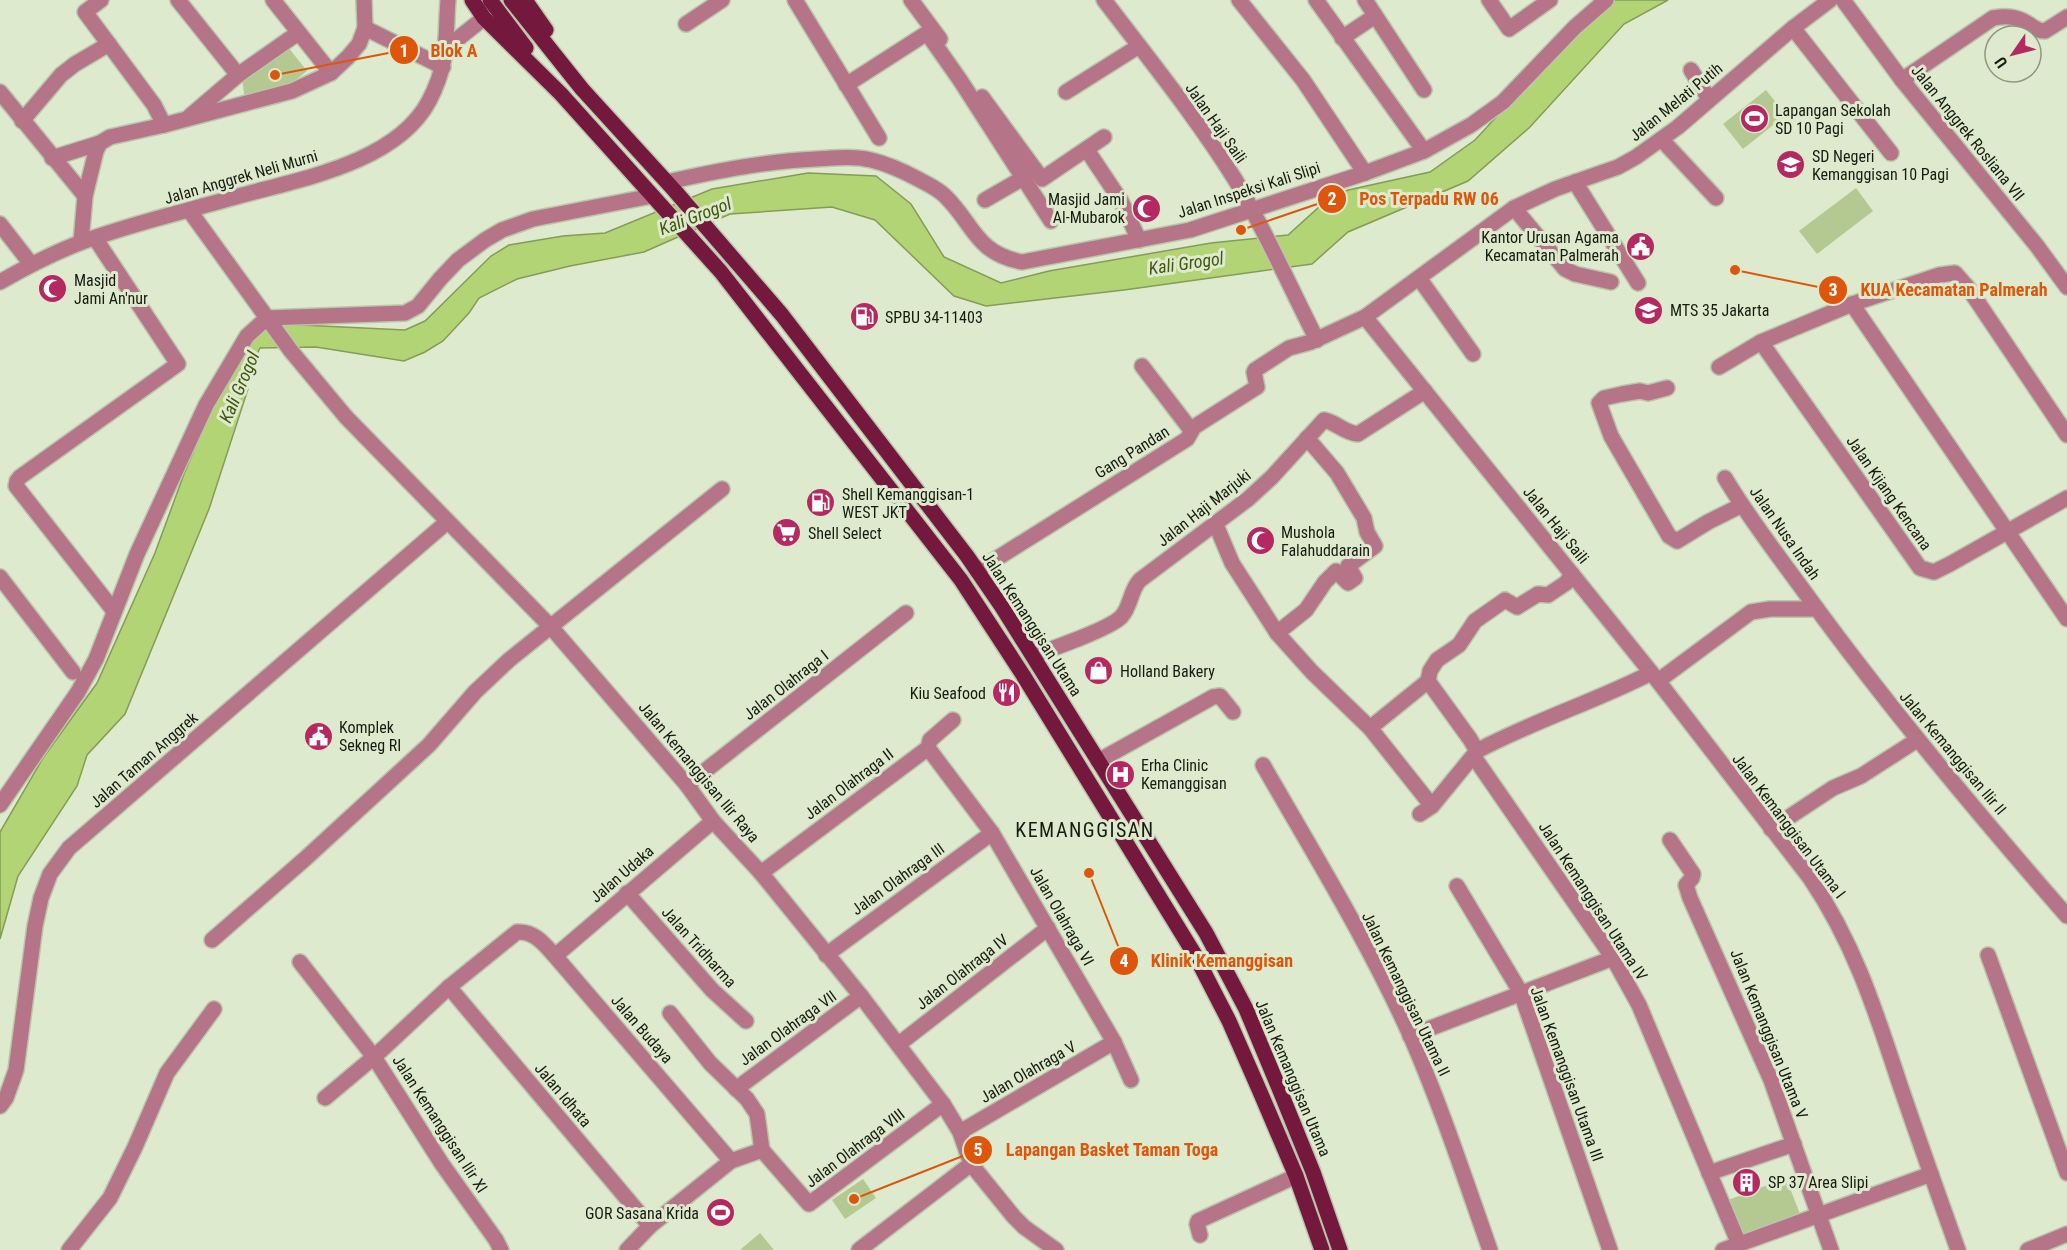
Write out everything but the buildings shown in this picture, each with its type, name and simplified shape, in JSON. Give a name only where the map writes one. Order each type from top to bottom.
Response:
[{"type":"main road","points":[[472,0],[484,18],[561,94],[694,239],[954,571],[1017,665],[1195,955],[1229,1021],[1296,1176],[1322,1250]]},
{"type":"main road","points":[[490,0],[561,94]]},
{"type":"main road","name":"Jalan Kemanggisan Utama","points":[[524,3],[582,89],[709,230],[828,372],[977,571],[1034,655],[1206,933],[1246,1009],[1313,1172],[1340,1250]]},
{"type":"street","points":[[101,0],[85,12],[154,105],[164,125]]},
{"type":"street","points":[[178,0],[238,75]]},
{"type":"street","points":[[273,0],[331,73]]},
{"type":"street","points":[[52,158],[100,143],[110,137],[292,91],[331,73],[359,44],[365,28],[364,0]]},
{"type":"street","name":"Jalan Anggrek Neli Murni","points":[[445,60],[448,0]]},
{"type":"street","points":[[686,24],[722,0]]},
{"type":"street","points":[[911,0],[1042,179],[1104,137]]},
{"type":"street","name":"Jalan Haji Saili","points":[[1104,0],[1236,181],[1317,340]]},
{"type":"street","points":[[1239,0],[1298,72],[1365,173]]},
{"type":"street","points":[[1316,0],[1425,151]]},
{"type":"street","points":[[1365,0],[1425,90]]},
{"type":"street","points":[[1489,0],[1509,29],[1550,0]]},
{"type":"street","name":"Jalan Inspeksi Kali Slipi","points":[[671,187],[752,165],[848,157],[861,159],[897,168],[934,187],[945,195],[972,232],[989,248],[1005,259],[1022,262],[1190,230],[1365,173],[1425,151],[1462,131],[1503,102],[1575,27],[1606,0]]},
{"type":"street","name":"Jalan Melati Putih","points":[[1317,340],[1365,318],[1514,208],[1542,194],[1618,167],[1662,140],[1793,28],[1830,0]]},
{"type":"street","name":"Jalan Anggrek Rosliana VII","points":[[1843,0],[1902,80],[2037,246],[2067,287]]},
{"type":"street","points":[[800,2],[879,138]]},
{"type":"street","points":[[1342,38],[1375,16]]},
{"type":"street","points":[[1902,80],[1994,18],[2006,16],[2016,18],[2044,31],[2067,16]]},
{"type":"street","name":"Jalan Anggrek Neli Murni","points":[[0,282],[31,264],[88,240],[334,170],[388,143],[405,130],[429,102],[445,60],[460,37],[484,18]]},
{"type":"street","points":[[365,28],[445,60]]},
{"type":"street","points":[[1793,28],[1891,153]]},
{"type":"street","points":[[188,118],[238,75],[298,33]]},
{"type":"street","points":[[846,84],[927,33],[1051,221]]},
{"type":"street","points":[[22,121],[61,75],[109,44]]},
{"type":"street","points":[[1066,92],[1138,46]]},
{"type":"street","points":[[1691,69],[1709,99]]},
{"type":"street","points":[[0,92],[85,196]]},
{"type":"street","points":[[1662,140],[1716,198]]},
{"type":"street","points":[[100,143],[85,196],[88,240],[178,364],[20,477],[16,481],[16,486],[114,611]]},
{"type":"street","points":[[1087,150],[1121,201],[1139,240]]},
{"type":"street","points":[[985,200],[1023,178]]},
{"type":"street","points":[[1575,182],[1638,283]]},
{"type":"street","points":[[0,805],[78,692],[96,659],[137,554],[206,405],[247,336],[269,321],[405,313],[418,306],[458,260],[502,230],[533,219],[655,198]]},
{"type":"street","points":[[1514,208],[1565,269],[1575,274],[1611,282]]},
{"type":"street","name":"Jalan Kemanggisan Ilir Raya","points":[[189,210],[291,351],[346,417],[551,627],[687,785],[713,821],[760,873],[861,996],[943,1104],[960,1132],[971,1164]]},
{"type":"street","points":[[0,224],[31,264]]},
{"type":"street","points":[[1719,367],[1761,342],[1852,304],[1939,275],[1956,273],[2067,435]]},
{"type":"street","points":[[1419,278],[1473,354]]},
{"type":"street","points":[[1852,304],[2067,619]]},
{"type":"street","name":"Jalan Haji Saili","points":[[1365,318],[1654,677]]},
{"type":"street","name":"Gang Pandan","points":[[977,571],[1187,439],[1194,427],[1257,387],[1255,370],[1289,348],[1317,340]]},
{"type":"street","name":"Jalan Kijang Kencana","points":[[1761,342],[1920,568],[1934,572],[2067,498]]},
{"type":"street","points":[[1142,366],[1191,430]]},
{"type":"street","points":[[1667,388],[1648,393],[1640,391],[1622,394],[1604,398],[1599,403],[1611,436],[1669,536],[1677,541],[1742,505]]},
{"type":"street","name":"Jalan Haji Marjuki","points":[[1034,655],[1108,626],[1120,618],[1127,609],[1134,588],[1140,580],[1248,499],[1272,477],[1324,420],[1340,429],[1358,434],[1425,391]]},
{"type":"street","points":[[1277,633],[1306,610],[1325,582],[1336,571],[1348,583],[1355,578],[1348,566],[1376,546],[1367,532],[1364,518],[1337,473],[1307,438]]},
{"type":"street","name":"Jalan Nusa Indah","points":[[1725,478],[1817,609]]},
{"type":"street","points":[[212,940],[306,858],[429,745],[490,676],[722,489]]},
{"type":"street","name":"Jalan Taman Anggrek","points":[[0,1106],[6,1098],[16,1070],[35,926],[41,898],[50,874],[69,848],[447,522]]},
{"type":"street","points":[[1216,525],[1232,563],[1277,633],[1312,672],[1370,728],[1426,810],[1475,754],[1546,718],[1654,677],[1751,612],[1770,609],[1817,609]]},
{"type":"street","points":[[1370,728],[1428,681],[1430,671],[1437,660],[1459,645],[1474,621],[1506,600],[1517,607],[1538,594],[1548,595],[1566,583],[1572,574]]},
{"type":"street","points":[[0,577],[73,672]]},
{"type":"street","name":"Jalan Kemanggisan Ilir II","points":[[1817,609],[1917,740],[2067,916]]},
{"type":"street","name":"Jalan Olahraga I","points":[[687,785],[906,613]]},
{"type":"street","name":"Jalan Kemanggisan Utama I","points":[[1654,677],[1827,902],[1851,950],[1876,1010],[1958,1250]]},
{"type":"street","name":"Jalan Kemanggisan Utama IV","points":[[1428,681],[1470,739],[1475,754],[1613,958],[1639,1005],[1739,1244]]},
{"type":"street","points":[[1098,761],[1213,697],[1220,696],[1224,699],[1233,712]]},
{"type":"street","name":"Jalan Olahraga II","points":[[760,873],[928,748],[930,740],[953,720]]},
{"type":"street","points":[[1771,829],[1833,788],[1861,776],[1917,740]]},
{"type":"street","name":"Jalan Olahraga VI","points":[[928,748],[992,833],[1114,1042],[1131,1080]]},
{"type":"street","name":"Jalan Kemanggisan Utama II","points":[[1263,765],[1343,904],[1410,1036],[1439,1104],[1490,1250]]},
{"type":"street","name":"Jalan Udaka","points":[[555,956],[713,821]]},
{"type":"street","name":"Jalan Olahraga III","points":[[826,955],[992,833]]},
{"type":"street","name":"Jalan Kemanggisan Utama V","points":[[1670,840],[1693,874],[1686,885],[1690,898],[1771,1080],[1831,1250]]},
{"type":"street","name":"Jalan Kemanggisan Utama III","points":[[1456,886],[1521,993],[1611,1250]]},
{"type":"street","name":"Jalan Tridharma","points":[[627,893],[712,990],[746,1021]]},
{"type":"street","name":"Jalan Olahraga IV","points":[[898,1044],[1048,928]]},
{"type":"street","name":"Jalan Budaya","points":[[517,932],[526,932],[536,936],[555,956],[731,1161]]},
{"type":"street","name":"Jalan Kemanggisan Ilir XI","points":[[501,1250],[441,1164],[374,1058],[449,987],[517,932]]},
{"type":"street","points":[[1988,955],[2067,1173]]},
{"type":"street","points":[[1410,1036],[1613,958]]},
{"type":"street","points":[[300,962],[374,1058],[325,1098]]},
{"type":"street","name":"Jalan Idhata","points":[[449,987],[650,1226]]},
{"type":"street","name":"Jalan Olahraga VII","points":[[736,1089],[861,996]]},
{"type":"street","points":[[69,1250],[110,1198],[167,1074],[214,1009]]},
{"type":"street","name":"Jalan Olahraga VII","points":[[670,1013],[710,1063],[747,1100],[757,1114],[762,1150]]},
{"type":"street","name":"Jalan Olahraga V","points":[[960,1132],[1114,1042]]},
{"type":"street","name":"Jalan Olahraga VIII","points":[[762,1150],[809,1204],[943,1104]]},
{"type":"street","points":[[1709,1173],[1794,1144]]},
{"type":"street","points":[[627,1250],[650,1226],[731,1161],[762,1150]]},
{"type":"street","points":[[859,1250],[971,1164],[1014,1216],[1056,1250]]},
{"type":"street","points":[[1723,1250],[1931,1174]]},
{"type":"street","points":[[1199,1228],[1296,1176]]},
{"type":"street","points":[[2028,1250],[2067,1234]]},
{"type":"shaded area","points":[[288,47],[307,71],[280,92],[245,100],[242,78]]},
{"type":"shaded area","name":"Lapangan Sekolah SD 10 Pagi","points":[[1766,90],[1786,115],[1743,149],[1723,124]]},
{"type":"shaded area","points":[[1856,188],[1873,211],[1817,254],[1799,231]]},
{"type":"shaded area","points":[[1786,1178],[1800,1214],[1737,1237],[1723,1202]]},
{"type":"shaded area","points":[[863,1179],[876,1198],[845,1219],[832,1200]]},
{"type":"shaded area","points":[[760,1233],[774,1250],[740,1250]]},
{"type":"water","name":"Kali Grogol","points":[[1608,0],[1668,0],[1624,24],[1529,128],[1468,181],[1348,232],[1312,264],[986,306],[954,296],[875,220],[832,207],[730,214],[644,252],[517,279],[479,298],[469,313],[443,341],[404,361],[316,347],[260,348],[247,375],[248,389],[209,509],[125,714],[87,755],[77,786],[18,876],[0,939],[0,832],[43,758],[97,683],[155,553],[184,474],[224,380],[257,330],[280,324],[405,330],[425,321],[491,256],[509,245],[563,236],[605,233],[712,189],[808,173],[876,176],[911,204],[944,257],[1001,283],[1049,271],[1211,243],[1288,235],[1329,198],[1348,190],[1430,172],[1475,140],[1601,4]]},
{"type":"place","name":"Blok A","points":[[275,75]]},
{"type":"place","name":"Lapangan Sekolah SD 10 Pagi","points":[[1754,119]]},
{"type":"place","name":"SD Negeri Kemanggisan 10 Pagi","points":[[1791,165]]},
{"type":"place","name":"Masjid Jami Al-Mubarok","points":[[1146,208]]},
{"type":"place","name":"Pos Terpadu RW 06","points":[[1241,230]]},
{"type":"place","name":"Kantor Urusan Agama Kecamatan Palmerah","points":[[1640,246]]},
{"type":"place","name":"KUA Kecamatan Palmerah","points":[[1735,270]]},
{"type":"place","name":"Masjid Jami An'nur","points":[[53,289]]},
{"type":"place","name":"MTS 35 Jakarta","points":[[1649,310]]},
{"type":"place","name":"SPBU 34-11403","points":[[864,317]]},
{"type":"place","name":"Shell Kemanggisan-1 WEST JKT","points":[[821,503]]},
{"type":"place","name":"Shell Select","points":[[787,533]]},
{"type":"place","name":"Mushola Falahuddarain","points":[[1260,541]]},
{"type":"place","name":"Holland Bakery","points":[[1099,671]]},
{"type":"place","name":"Kiu Seafood","points":[[1007,693]]},
{"type":"place","name":"Komplek Sekneg RI","points":[[318,736]]},
{"type":"place","name":"Erha Clinic Kemanggisan","points":[[1120,774]]},
{"type":"place","name":"Klinik Kemanggisan","points":[[1089,873]]},
{"type":"place","name":"SP 37 Area Slipi","points":[[1747,1182]]},
{"type":"place","name":"Lapangan Basket Taman Toga","points":[[854,1199]]},
{"type":"place","name":"GOR Sasana Krida","points":[[720,1213]]},
{"type":"district","name":"KEMANGGISAN","points":[[1085,830]]}]
